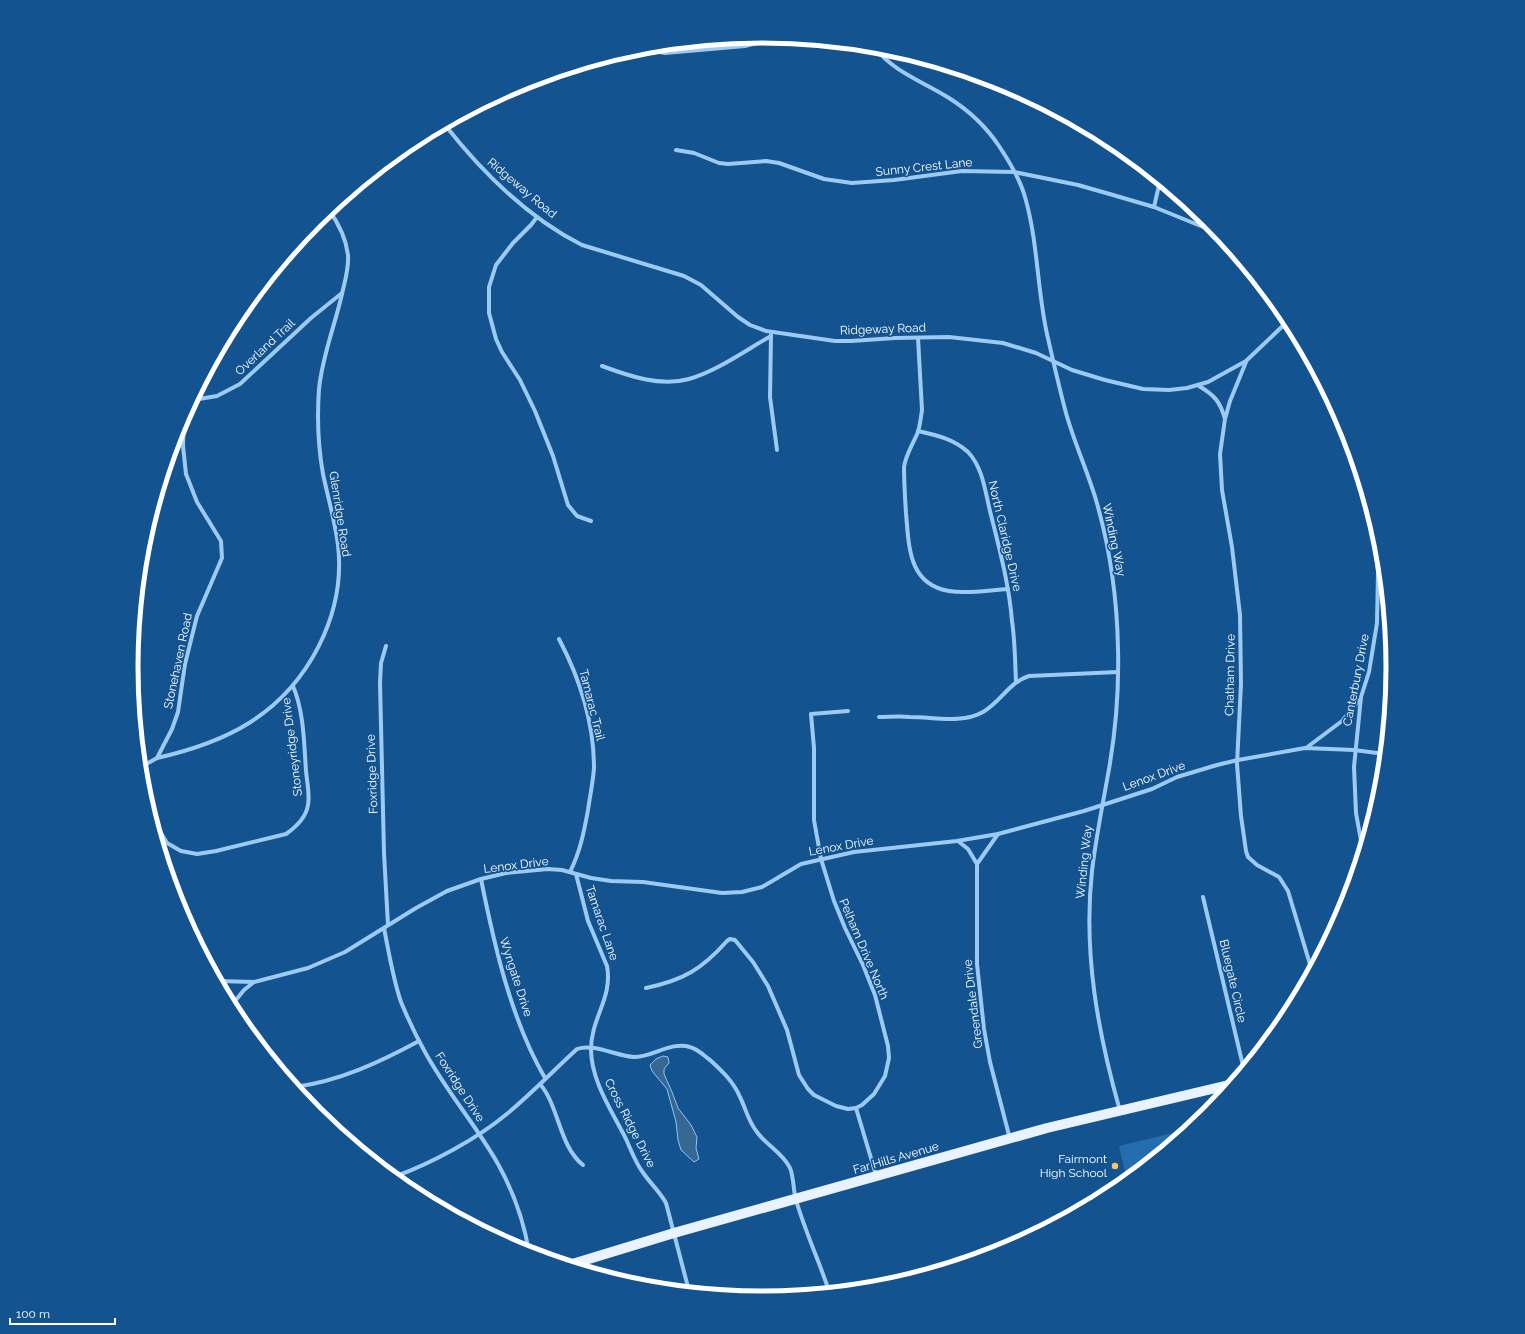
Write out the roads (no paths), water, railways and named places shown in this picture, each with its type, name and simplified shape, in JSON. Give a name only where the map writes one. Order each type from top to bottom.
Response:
[{"type":"main road","name":"Far Hills Avenue","points":[[579,1263],[674,1233],[1047,1128],[1225,1086]]},
{"type":"street","points":[[659,52],[665,53],[745,46],[757,43]]},
{"type":"street","name":"Winding Way","points":[[881,54],[890,65],[901,73],[951,99],[963,108],[992,135],[1014,172],[1025,196],[1028,210],[1039,292],[1053,362],[1066,414],[1085,466],[1104,534],[1115,599],[1118,672],[1113,738],[1098,823],[1092,874],[1090,908],[1091,968],[1096,1010],[1120,1111]]},
{"type":"street","name":"Ridgeway Road","points":[[448,129],[478,165],[494,180],[538,217],[582,245],[684,276],[695,281],[750,325],[771,334],[835,341],[949,337],[1004,343],[1036,353],[1072,370],[1098,378],[1143,388],[1169,390],[1199,386],[1246,362],[1284,325]]},
{"type":"street","name":"Sunny Crest Lane","points":[[676,150],[694,153],[723,163],[760,161],[778,163],[824,179],[852,183],[894,180],[962,171],[1014,172],[1078,185],[1154,207],[1206,228]]},
{"type":"street","points":[[1154,207],[1159,186]]},
{"type":"street","name":"Glenridge Road","points":[[157,758],[189,749],[235,731],[260,715],[293,686],[307,666],[328,626],[337,582],[338,546],[321,455],[318,408],[322,369],[342,293],[348,276],[348,256],[342,234],[332,216]]},
{"type":"street","points":[[538,217],[513,243],[496,265],[488,287],[489,313],[496,339],[502,352],[520,380],[535,411],[553,456],[568,505],[577,516],[591,521]]},
{"type":"street","name":"Overland Trail","points":[[199,399],[217,396],[240,384],[311,318],[342,293]]},
{"type":"street","points":[[602,366],[622,374],[650,380],[673,381],[688,379],[720,365],[771,334]]},
{"type":"street","points":[[771,334],[770,397],[777,450]]},
{"type":"street","points":[[918,338],[922,410],[918,431],[904,467],[908,540],[914,565],[919,573],[933,586],[950,591],[961,592],[1008,589]]},
{"type":"street","name":"Chatham Drive","points":[[1246,362],[1230,401],[1225,419],[1221,442],[1220,472],[1238,587],[1241,631],[1241,684],[1238,760],[1239,796],[1246,851],[1252,861],[1274,873],[1285,884],[1310,965]]},
{"type":"street","points":[[1199,386],[1208,391],[1219,403],[1225,419]]},
{"type":"street","name":"North Claridge Drive","points":[[918,431],[951,440],[967,452],[976,463],[980,472],[1002,557],[1008,589],[1012,620],[1016,682]]},
{"type":"street","name":"Stonehaven Road","points":[[157,758],[172,729],[178,712],[185,664],[197,616],[222,558],[221,541],[197,502],[186,474],[182,446],[183,437]]},
{"type":"street","name":"Canterbury Drive","points":[[1361,841],[1355,801],[1354,750],[1361,697],[1369,672],[1377,623],[1378,572],[1376,551]]},
{"type":"street","name":"Tamarac Trail","points":[[559,638],[571,663],[582,694],[590,731],[593,762],[592,780],[584,834],[570,872]]},
{"type":"street","name":"Foxridge Drive","points":[[386,646],[381,663],[380,730],[388,925]]},
{"type":"street","points":[[879,717],[911,716],[956,719],[967,718],[984,712],[1016,682],[1029,676],[1118,672]]},
{"type":"street","name":"Stoneyridge Drive","points":[[161,833],[168,843],[177,850],[190,854],[216,851],[286,834],[294,829],[300,822],[308,806],[299,703],[293,686]]},
{"type":"street","name":"Lenox Drive","points":[[1305,748],[1342,721],[1361,697]]},
{"type":"street","name":"Pelham Drive North","points":[[848,711],[812,714],[815,761],[814,820],[821,859],[834,901],[875,995],[888,1046],[889,1058],[886,1076],[874,1094],[862,1105],[856,1108]]},
{"type":"street","name":"Lenox Drive","points":[[384,928],[428,900],[464,884],[506,874],[544,869],[570,872],[591,878],[611,881],[643,882],[722,893],[742,892],[762,887],[801,864],[854,852],[957,841],[998,834],[1061,818],[1152,788],[1177,777],[1238,760],[1305,748],[1354,750],[1380,753]]},
{"type":"street","points":[[146,764],[157,758]]},
{"type":"street","points":[[957,841],[968,849],[977,864],[998,834]]},
{"type":"street","name":"Greendale Drive","points":[[977,864],[976,927],[980,996],[990,1062],[1010,1139]]},
{"type":"street","name":"Tamarac Lane","points":[[576,874],[584,910],[607,966],[609,976],[606,996],[595,1025],[591,1049]]},
{"type":"street","name":"Wyngate Drive","points":[[481,879],[495,945],[504,976],[516,1013],[533,1055],[545,1078]]},
{"type":"street","name":"Bluegate Circle","points":[[1204,897],[1243,1065]]},
{"type":"street","points":[[223,981],[254,982],[308,968],[345,952],[384,928]]},
{"type":"street","name":"Foxridge Drive","points":[[384,928],[395,982],[401,1002],[419,1041],[454,1100],[498,1163],[507,1182],[523,1225],[528,1245]]},
{"type":"street","points":[[646,988],[672,981],[695,971],[706,963],[727,941],[732,939],[738,942],[768,986],[787,1030],[799,1075],[808,1089],[819,1098],[836,1106],[848,1109],[856,1108],[876,1177]]},
{"type":"street","points":[[235,1000],[244,990],[254,982]]},
{"type":"street","points":[[300,1086],[322,1082],[361,1069],[389,1058],[419,1041]]},
{"type":"street","points":[[400,1174],[430,1161],[479,1134],[507,1114],[577,1049],[591,1049],[631,1057],[650,1055],[674,1046],[689,1046],[698,1050],[722,1070],[730,1079],[741,1099],[752,1126],[786,1162],[790,1169],[796,1199],[812,1247],[829,1287]]},
{"type":"street","name":"Cross Ridge Drive","points":[[591,1049],[594,1069],[602,1093],[643,1173],[663,1198],[688,1287]]},
{"type":"street","points":[[540,1084],[546,1093],[572,1154],[583,1165]]},
{"type":"place","name":"Fairmont High School","points":[[1115,1166]]}]
